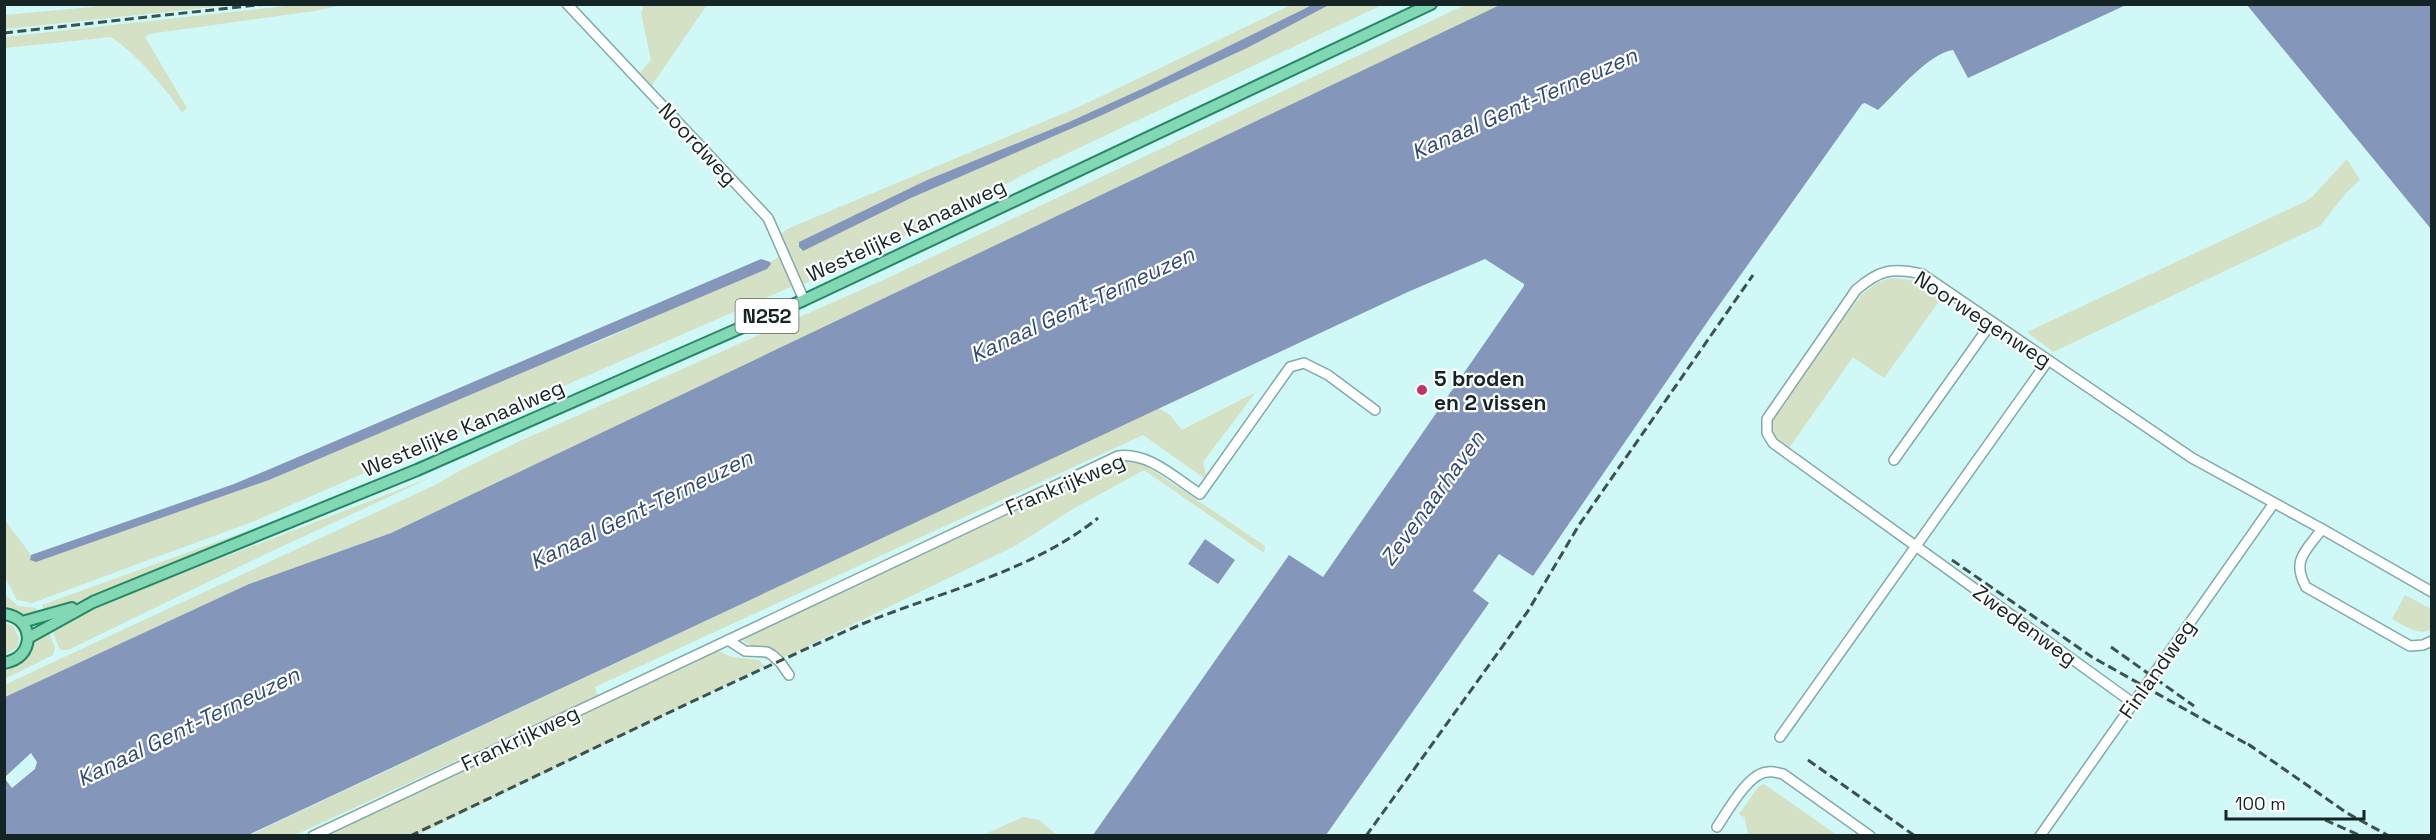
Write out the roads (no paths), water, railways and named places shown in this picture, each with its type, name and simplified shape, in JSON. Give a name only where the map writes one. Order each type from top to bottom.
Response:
[{"type":"main road","name":"Westelijke Kanaalweg","points":[[22,622],[93,602],[417,470],[804,300],[1431,4]]},
{"type":"main road","name":"Westelijke Kanaalweg","points":[[28,638],[93,602]]},
{"type":"main road","points":[[4,614],[13,615],[22,622],[28,638]]},
{"type":"main road","name":"N252","points":[[4,663],[22,655],[28,638]]},
{"type":"street","name":"Noordweg","points":[[567,4],[768,218],[804,300]]},
{"type":"street","name":"Noorwegenweg","points":[[1917,547],[1773,443],[1767,433],[1767,419],[1856,290],[1873,275],[1903,270],[1922,274],[2047,362],[2192,458],[2432,592]]},
{"type":"street","points":[[1894,460],[1992,322]]},
{"type":"street","points":[[1780,738],[2047,362]]},
{"type":"street","name":"Frankrijkweg","points":[[313,836],[1118,456],[1131,454],[1148,460],[1200,494],[1290,367],[1304,363],[1328,375],[1375,410]]},
{"type":"street","name":"Finlandweg","points":[[2040,836],[2274,502]]},
{"type":"street","points":[[2322,529],[2301,558],[2298,573],[2306,587],[2410,646],[2423,645],[2432,641]]},
{"type":"street","name":"Zwedenweg","points":[[1917,547],[2133,703]]},
{"type":"street","points":[[728,640],[745,651],[767,652],[780,662],[789,675]]},
{"type":"street","points":[[1717,827],[1753,778],[1766,771],[1783,774],[1870,836]]},
{"type":"water","points":[[1502,4],[2126,5],[1968,78],[1953,50],[1944,53],[1923,66],[1878,110],[1865,103],[1862,104],[1710,318],[1533,576],[1499,554],[1473,591],[1489,603],[1326,835],[1093,835],[1289,555],[1323,577],[1524,286],[1485,259],[1410,291],[248,835],[5,835],[4,790],[7,788],[5,779],[12,788],[35,769],[37,762],[31,753],[5,777],[5,697],[249,584],[391,533]]},
{"type":"water","points":[[1312,5],[1329,5],[1247,48],[1098,117],[911,198],[803,251],[799,247],[799,242],[927,180],[1069,122],[1146,87]]},
{"type":"water","points":[[2247,5],[2431,5],[2431,229]]},
{"type":"water","points":[[761,259],[770,262],[767,269],[269,480],[36,562],[30,560],[31,555],[234,484]]},
{"type":"water","points":[[1205,539],[1235,560],[1218,584],[1188,564]]},
{"type":"railway","points":[[4,33],[265,4]]},
{"type":"railway","points":[[1366,836],[1528,611],[1579,525],[1753,275]]},
{"type":"railway","points":[[410,836],[682,706],[846,631],[1040,555],[1070,538],[1098,518]]},
{"type":"railway","points":[[1952,560],[2092,657],[2254,748]]},
{"type":"railway","points":[[2111,647],[2194,706]]},
{"type":"railway","points":[[2248,744],[2347,813],[2389,836]]},
{"type":"railway","points":[[1808,760],[1915,836]]},
{"type":"railway","points":[[2325,820],[2361,836]]},
{"type":"place","name":"5 broden en 2 vissen","points":[[1422,390]]},
{"type":"water label","name":"Kanaal Gent-Terneuzen","points":[[1524,103]]},
{"type":"water label","name":"Kanaal Gent-Terneuzen","points":[[1082,304]]},
{"type":"water label","name":"Zevenaarhaven","points":[[1432,498]]},
{"type":"water label","name":"Kanaal Gent-Terneuzen","points":[[641,509]]},
{"type":"water label","name":"Kanaal Gent-Terneuzen","points":[[188,726]]}]
